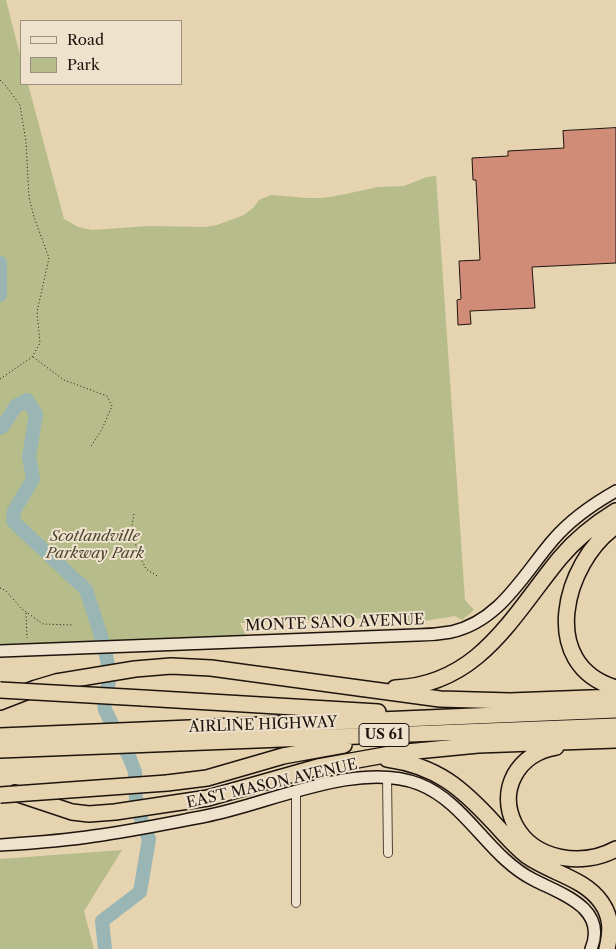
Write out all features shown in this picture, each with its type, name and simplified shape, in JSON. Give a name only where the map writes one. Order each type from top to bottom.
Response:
[{"type":"highway","points":[[379,691],[409,688],[431,682],[457,671],[475,659],[506,629],[567,551],[588,530],[616,511]]},
{"type":"highway","points":[[616,526],[597,543],[579,569],[570,595],[566,625],[569,643],[579,665],[599,682],[616,688]]},
{"type":"highway","points":[[0,702],[36,688],[76,679],[135,669],[171,666],[211,668],[415,697],[475,701],[616,697]]},
{"type":"highway","points":[[0,690],[390,713],[399,720]]},
{"type":"highway","name":"AIRLINE HIGHWAY","points":[[0,736],[616,710]]},
{"type":"highway","name":"AIRLINE HIGHWAY","points":[[0,750],[616,726]]},
{"type":"highway","points":[[0,795],[167,783],[217,776],[302,752],[361,743],[394,741],[434,733]]},
{"type":"highway","points":[[0,788],[66,810],[89,814],[115,812],[227,794],[305,771],[368,757],[448,747],[616,740]]},
{"type":"highway","points":[[563,742],[558,747],[544,750],[527,759],[514,775],[510,787],[509,801],[511,814],[516,825],[524,837],[551,855],[564,858],[592,858],[616,849]]},
{"type":"highway","points":[[368,757],[420,765],[444,777],[466,794],[523,853],[591,891],[603,905],[609,919],[610,932],[607,949]]},
{"type":"street","name":"MONTE SANO AVENUE","points":[[0,651],[422,635],[457,630],[485,618],[499,606],[565,528],[590,507],[616,491]]},
{"type":"street","name":"EAST MASON AVENUE","points":[[0,845],[85,838],[120,832],[233,810],[350,779],[368,776],[387,776],[418,784],[442,797],[455,807],[507,862],[518,871],[582,906],[590,917],[595,929],[592,949]]},
{"type":"street","points":[[387,776],[388,853]]},
{"type":"street","points":[[296,792],[296,903]]},
{"type":"path","points":[[0,80],[20,105],[26,142],[29,197],[49,258],[37,312],[40,343],[32,356],[0,379]]},
{"type":"path","points":[[32,356],[64,380],[107,396],[112,406],[102,429],[90,448]]},
{"type":"path","points":[[134,514],[131,531],[139,554],[146,569],[159,577]]},
{"type":"path","points":[[0,588],[9,594],[26,612],[43,624],[72,625]]},
{"type":"path","points":[[26,612],[27,638]]},
{"type":"green space","name":"Scotlandville Parkway Park","points":[[0,0],[6,0],[20,55],[20,85],[28,85],[64,219],[78,227],[92,230],[149,226],[205,227],[217,225],[244,215],[259,200],[271,195],[323,198],[378,187],[404,186],[427,177],[436,176],[465,600],[474,610],[462,620],[455,616],[412,623],[408,621],[402,622],[390,617],[240,623],[246,636],[0,646]]},
{"type":"green space","points":[[122,850],[84,911],[94,949],[0,949],[0,859]]},
{"type":"building","points":[[616,128],[616,263],[532,267],[535,308],[470,311],[471,324],[458,325],[457,300],[461,299],[459,261],[480,260],[476,180],[473,180],[472,158],[508,156],[508,151],[564,148],[563,131]]},
{"type":"waterway","points":[[0,263],[0,295]]},
{"type":"waterway","points":[[0,428],[16,406],[27,400],[36,414],[29,457],[33,479],[14,511],[13,521],[81,584],[87,592],[108,665],[109,681],[104,701],[105,710],[135,772],[136,800],[149,839],[140,892],[102,921],[105,949]]}]
